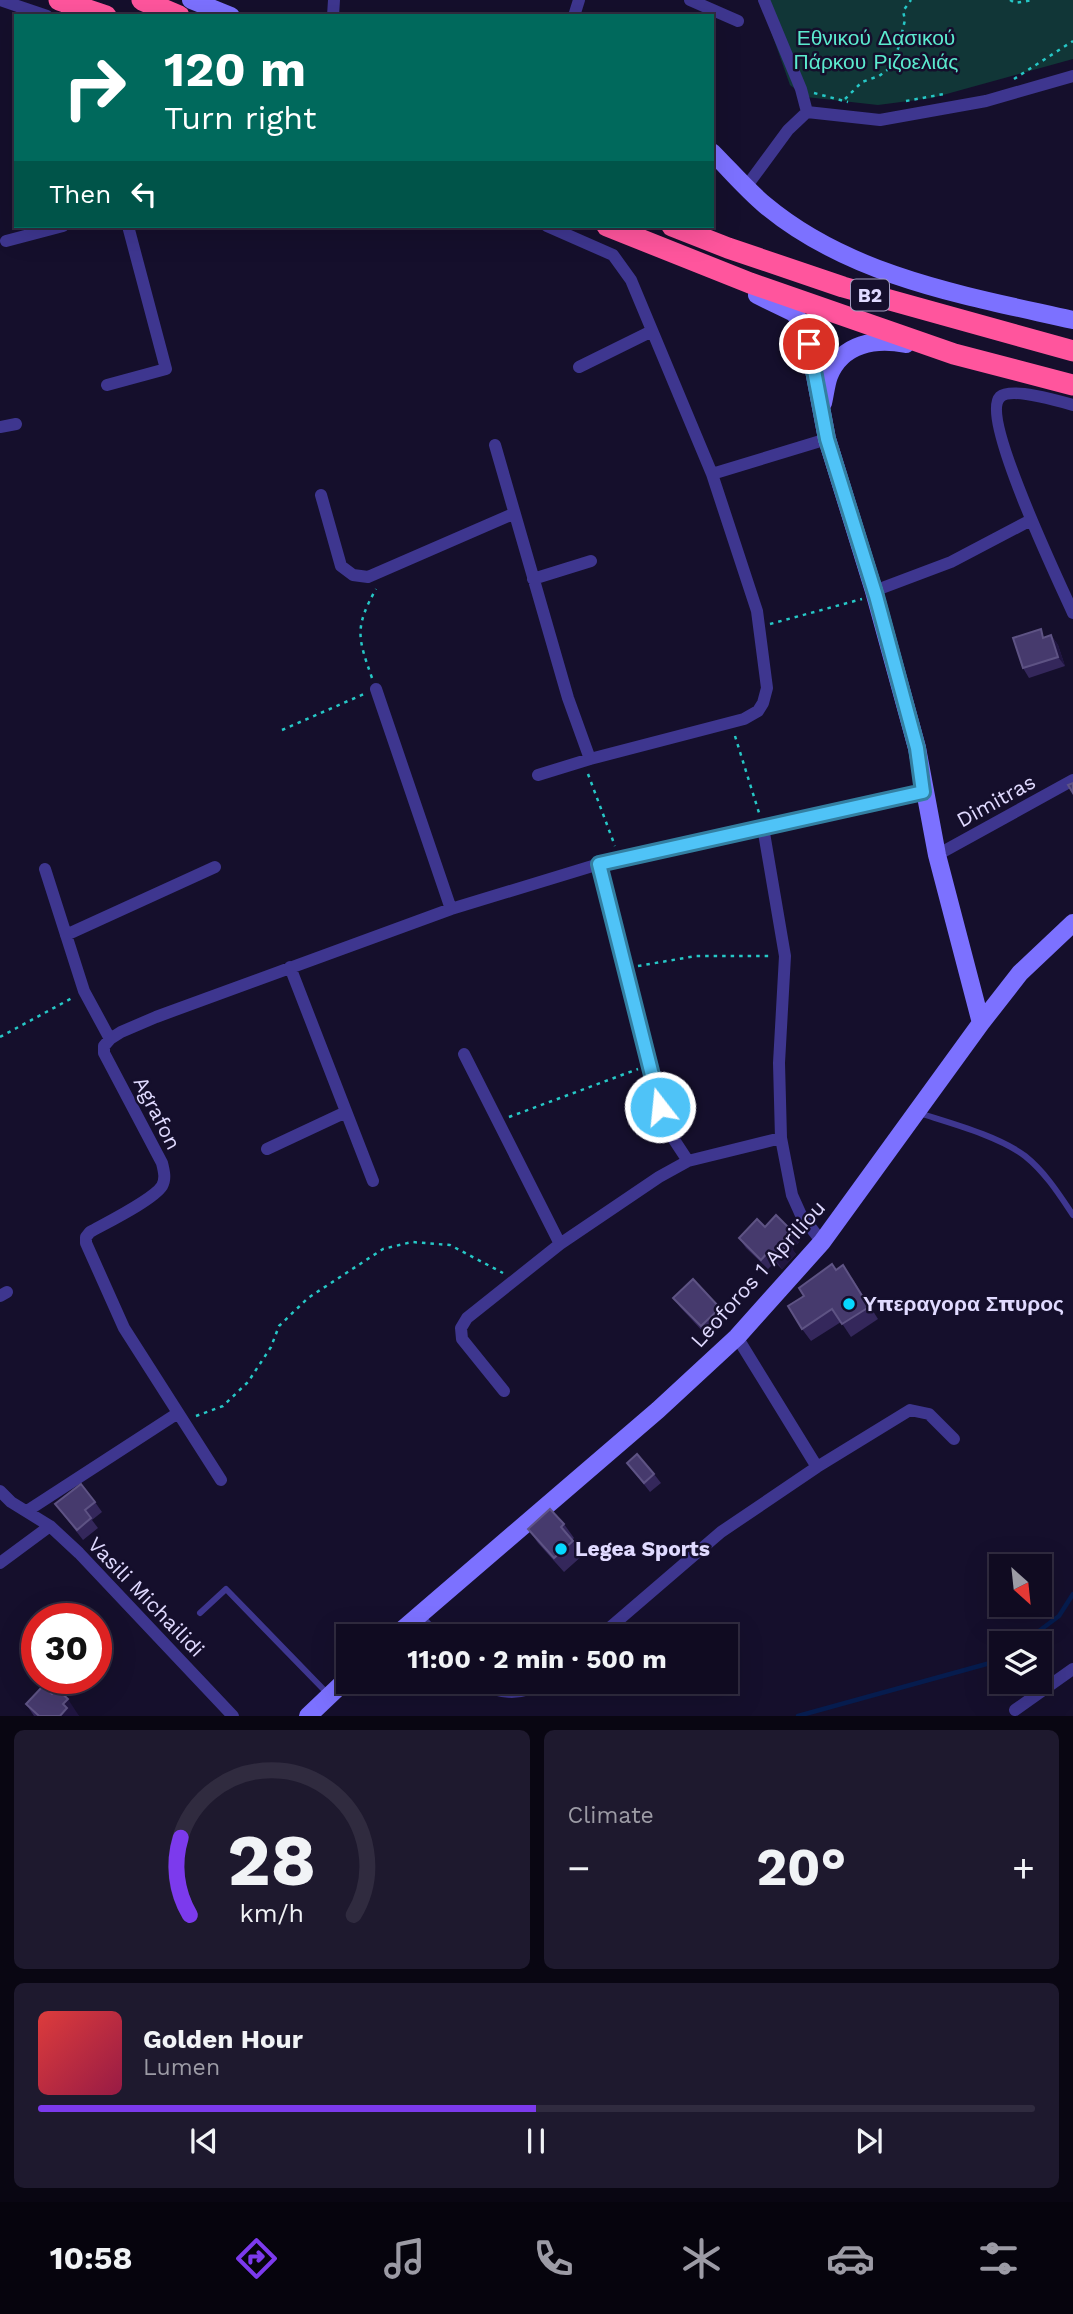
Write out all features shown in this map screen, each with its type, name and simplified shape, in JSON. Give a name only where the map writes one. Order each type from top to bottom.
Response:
[{"type":"highway","points":[[59,0],[100,14]]},
{"type":"highway","points":[[142,0],[174,14]]},
{"type":"highway","name":"B2","points":[[612,228],[750,284],[954,354],[1073,385]]},
{"type":"highway","name":"B2","points":[[677,228],[843,287],[1073,351]]},
{"type":"street","points":[[0,0],[41,14]]},
{"type":"street","points":[[191,0],[227,14]]},
{"type":"street","points":[[690,0],[738,21]]},
{"type":"street","points":[[764,0],[801,89],[807,112]]},
{"type":"street","points":[[746,187],[788,130],[807,112],[880,120],[986,101],[1073,75]]},
{"type":"street","points":[[714,154],[746,187],[784,219],[869,267],[961,295],[1073,320]]},
{"type":"street","points":[[6,242],[56,228]]},
{"type":"street","points":[[107,385],[166,369],[129,228]]},
{"type":"street","points":[[538,775],[751,715],[763,703],[766,688],[757,611],[712,474],[631,280],[613,255],[552,228]]},
{"type":"street","points":[[680,255],[719,279],[778,303],[794,313],[802,324],[809,344],[827,439],[875,593],[917,748],[923,792],[937,855],[981,1023]]},
{"type":"street","points":[[579,367],[652,331]]},
{"type":"street","points":[[822,407],[830,375],[838,362],[863,344],[876,341],[893,342],[954,354]]},
{"type":"street","points":[[1073,405],[1008,393],[998,398],[996,406],[999,433],[1031,520],[1073,613]]},
{"type":"street","points":[[0,427],[16,424]]},
{"type":"street","points":[[712,474],[827,439]]},
{"type":"street","points":[[495,445],[586,760]]},
{"type":"street","points":[[321,495],[341,566],[353,575],[368,577],[513,514]]},
{"type":"street","points":[[875,593],[951,562],[1031,520]]},
{"type":"street","points":[[533,579],[591,561]]},
{"type":"street","points":[[376,690],[451,909]]},
{"type":"street","name":"Dimitras","points":[[937,855],[1073,780]]},
{"type":"street","points":[[45,869],[84,991],[110,1039],[156,1017],[451,909],[599,864],[923,792]]},
{"type":"street","points":[[763,827],[785,956],[779,1063],[780,1138],[792,1195],[802,1215],[822,1242]]},
{"type":"street","points":[[599,864],[648,1065],[667,1129],[688,1161]]},
{"type":"street","points":[[66,936],[215,867]]},
{"type":"street","name":"Leoforos 1 Apriliou","points":[[409,1624],[658,1410],[737,1337],[822,1242],[1020,973],[1073,923]]},
{"type":"street","points":[[290,967],[373,1181]]},
{"type":"street","name":"Agrafon","points":[[110,1039],[104,1046],[104,1054],[162,1163],[165,1175],[162,1186],[153,1195],[90,1232],[86,1243],[124,1328],[177,1413]]},
{"type":"street","points":[[464,1054],[560,1244]]},
{"type":"street","points":[[267,1149],[346,1112]]},
{"type":"street","points":[[504,1391],[462,1339],[461,1328],[467,1318],[560,1244],[659,1177],[688,1161],[780,1138]]},
{"type":"street","points":[[737,1337],[817,1467]]},
{"type":"street","points":[[614,1624],[722,1532],[817,1467],[910,1410],[929,1414],[954,1439]]},
{"type":"street","points":[[27,1511],[177,1413],[221,1479]]},
{"type":"street","name":"Vasili Michailidi","points":[[0,1491],[11,1502],[50,1526],[79,1553],[233,1716]]},
{"type":"street","points":[[0,1563],[50,1526]]},
{"type":"street","points":[[418,1616],[425,1624]]},
{"type":"street","points":[[1015,1710],[1073,1670]]},
{"type":"street","points":[[308,1716],[336,1689]]},
{"type":"lane","points":[[917,1112],[978,1132],[1024,1155],[1049,1179],[1073,1215]]},
{"type":"lane","points":[[200,1614],[226,1589],[330,1695]]},
{"type":"path","points":[[801,89],[846,101],[862,82],[879,76],[894,65],[905,20],[903,11],[911,0]]},
{"type":"path","points":[[1010,0],[1015,3],[1033,0]]},
{"type":"path","points":[[1005,84],[1073,41]]},
{"type":"path","points":[[896,103],[945,94]]},
{"type":"path","points":[[282,730],[376,690],[360,643],[360,632],[362,616],[386,570]]},
{"type":"path","points":[[759,627],[875,593]]},
{"type":"path","points":[[731,722],[763,827]]},
{"type":"path","points":[[586,760],[620,859]]},
{"type":"path","points":[[624,968],[696,956],[785,956]]},
{"type":"path","points":[[0,1037],[84,991]]},
{"type":"path","points":[[496,1121],[648,1065]]},
{"type":"path","points":[[177,1413],[195,1416],[223,1406],[248,1382],[271,1347],[279,1326],[308,1298],[383,1250],[412,1242],[450,1245],[515,1279]]},
{"type":"green space","name":"Εθνικού Δασικού Πάρκου Ριζοελιάς","points":[[760,0],[1073,0],[1073,59],[932,98],[878,105],[806,97],[790,85]]},
{"type":"building","points":[[1041,629],[1043,638],[1051,635],[1058,657],[1023,668],[1013,638]]},
{"type":"building","points":[[776,1215],[793,1232],[785,1240],[789,1244],[776,1260],[768,1252],[761,1260],[739,1238],[757,1219],[765,1227]]},
{"type":"building","points":[[832,1264],[836,1270],[843,1265],[869,1307],[842,1324],[832,1309],[802,1329],[788,1306],[804,1296],[799,1288]]},
{"type":"building","points":[[693,1279],[720,1308],[701,1326],[673,1298]]},
{"type":"building","points":[[637,1454],[654,1474],[644,1483],[627,1463]]},
{"type":"building","points":[[81,1484],[95,1502],[85,1510],[91,1518],[77,1530],[55,1504]]},
{"type":"building","points":[[550,1509],[564,1524],[561,1527],[573,1541],[554,1558],[528,1529]]},
{"type":"building","points":[[35,1694],[62,1694],[68,1699],[63,1704],[67,1708],[60,1716],[39,1716],[26,1704]]},
{"type":"waterway","points":[[1039,1631],[1059,1616],[1073,1594]]},
{"type":"waterway","points":[[798,1716],[989,1663]]},
{"type":"place","name":"Υπεραγορα Σπυρος","points":[[849,1304]]},
{"type":"place","name":"Legea Sports","points":[[561,1549]]},
{"type":"route","points":[[660,1107],[599,864],[923,792],[917,748],[876,596],[827,439],[809,344]]}]
